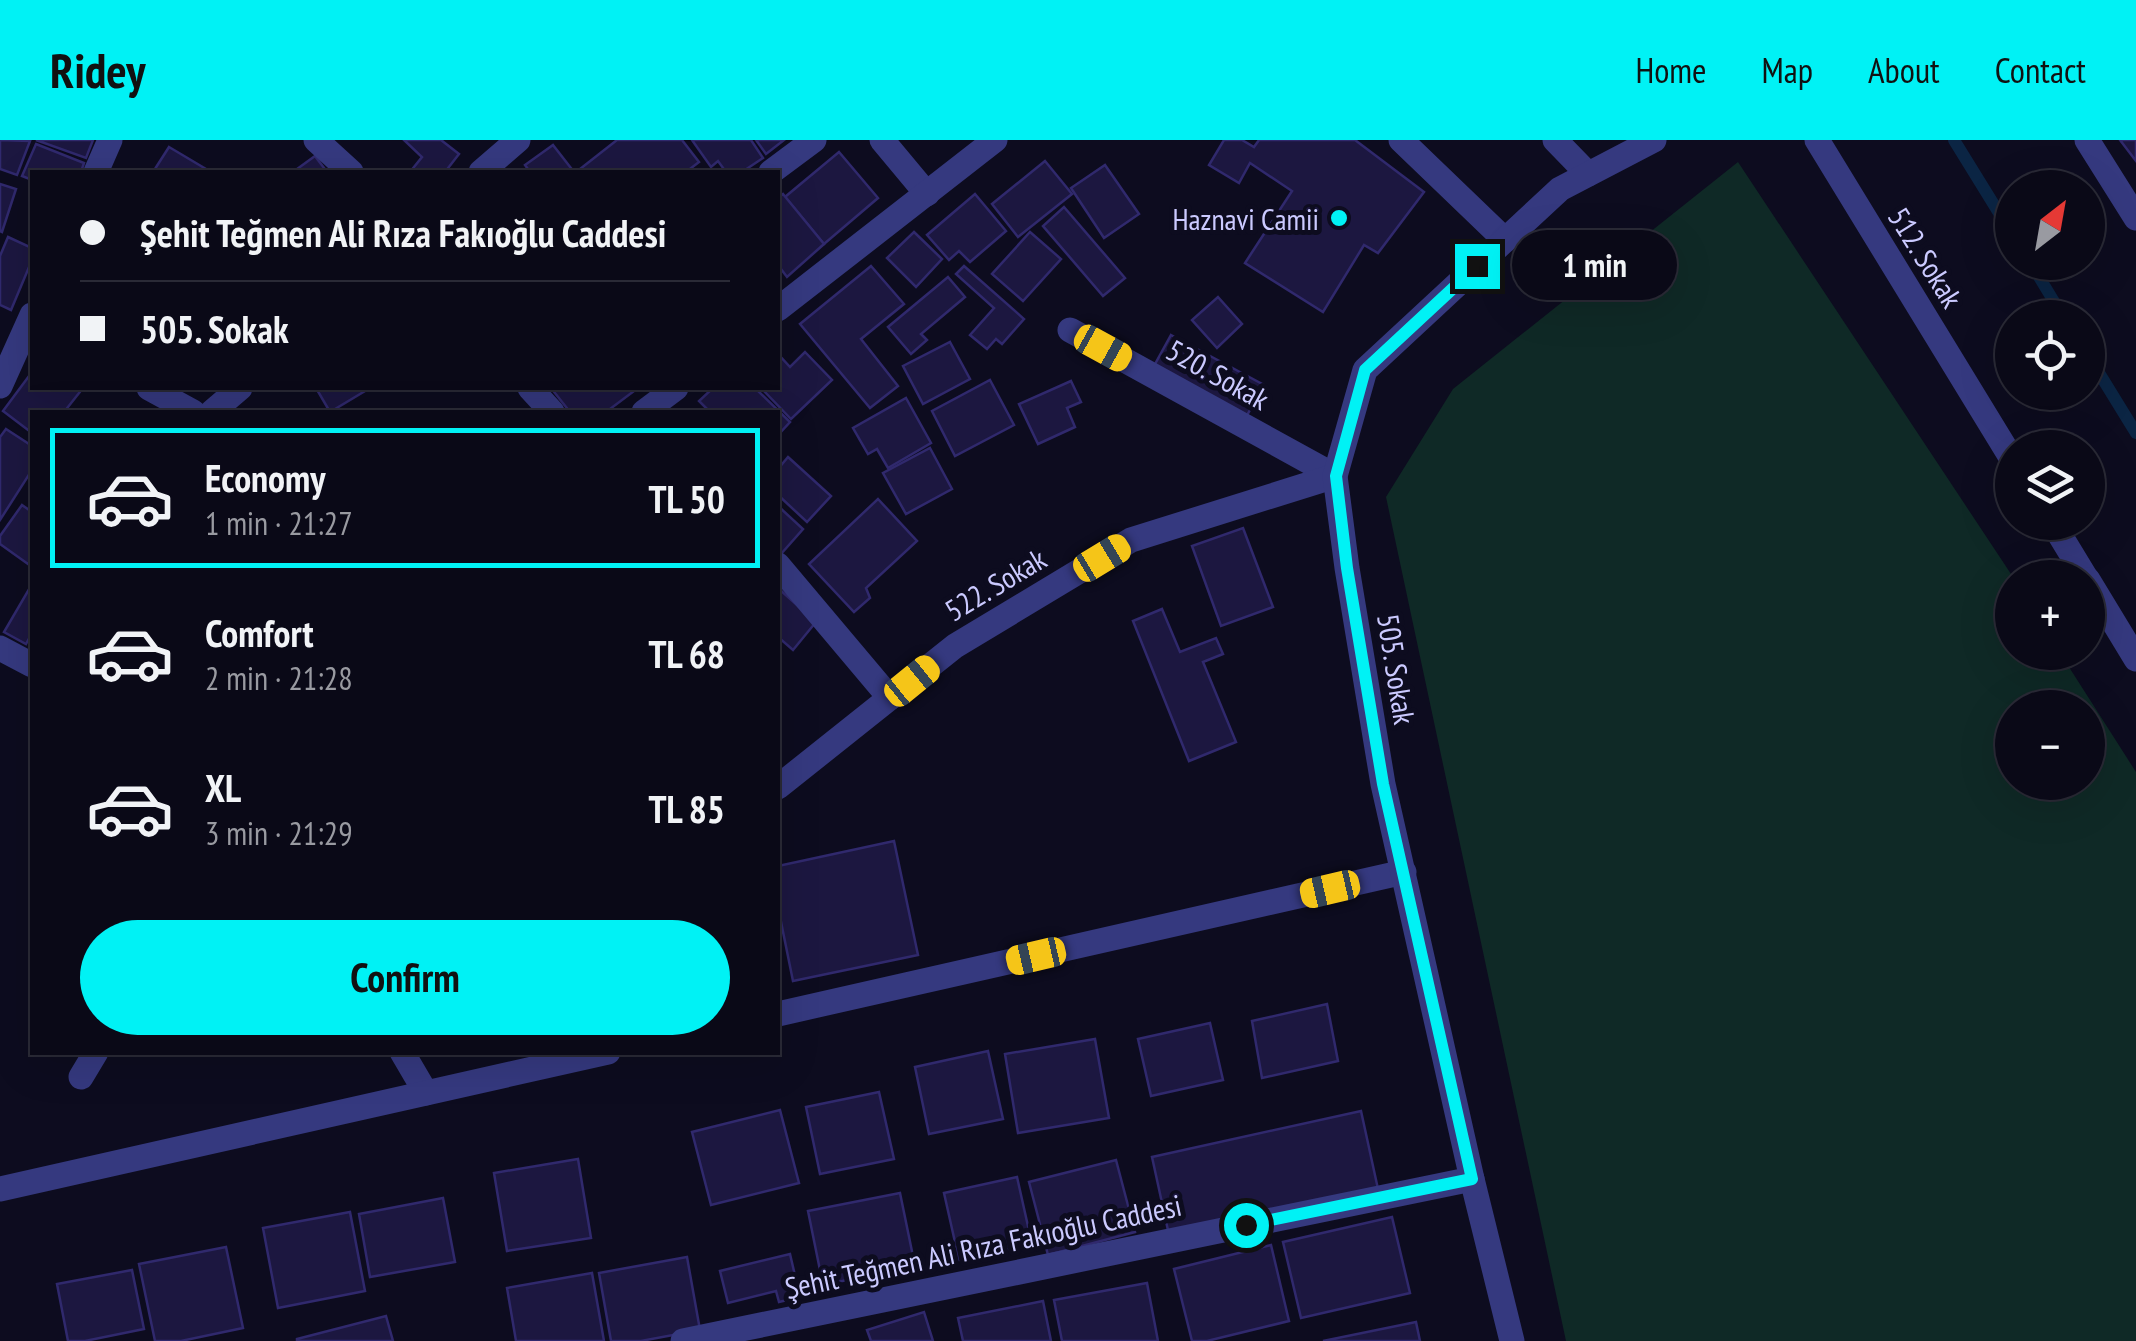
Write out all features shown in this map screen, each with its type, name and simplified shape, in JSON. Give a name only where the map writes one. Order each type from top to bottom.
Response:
[{"type":"street","points":[[97,170],[110,140]]},
{"type":"street","points":[[316,140],[349,170]]},
{"type":"street","points":[[483,170],[518,140]]},
{"type":"street","points":[[775,170],[814,140]]},
{"type":"street","points":[[882,140],[927,194]]},
{"type":"street","points":[[780,307],[995,140]]},
{"type":"street","points":[[1402,140],[1504,240]]},
{"type":"street","points":[[1555,140],[1588,174]]},
{"type":"street","name":"505. Sokak","points":[[1512,1341],[1383,784],[1347,568],[1336,476],[1365,370],[1560,188],[1654,140]]},
{"type":"street","name":"512. Sokak","points":[[1816,140],[1995,430]]},
{"type":"street","points":[[2087,140],[2136,218]]},
{"type":"street","points":[[0,386],[30,322]]},
{"type":"street","name":"520. Sokak","points":[[1070,330],[1336,476]]},
{"type":"street","points":[[153,390],[189,410]]},
{"type":"street","points":[[214,410],[238,390]]},
{"type":"street","points":[[532,390],[550,410]]},
{"type":"street","points":[[649,410],[674,390]]},
{"type":"street","name":"522. Sokak","points":[[780,785],[954,646],[1131,540],[1336,476]]},
{"type":"street","points":[[780,566],[890,698]]},
{"type":"street","points":[[2105,608],[2136,659]]},
{"type":"street","points":[[0,648],[30,664]]},
{"type":"street","points":[[780,1014],[1404,872]]},
{"type":"street","points":[[81,1077],[94,1055]]},
{"type":"street","points":[[404,1055],[426,1093]]},
{"type":"street","points":[[0,1190],[595,1055]]},
{"type":"street","name":"Şehit Teğmen Ali Rıza Fakıoğlu Caddesi","points":[[684,1341],[1472,1179]]},
{"type":"green space","points":[[1738,162],[2002,560],[1995,560],[1995,670],[2071,670],[2084,690],[1995,690],[1995,800],[2105,800],[2105,723],[2136,772],[2136,1341],[1566,1341],[1386,497],[1453,389]]},
{"type":"building","points":[[0,140],[30,141],[17,175],[0,169]]},
{"type":"building","points":[[36,140],[93,140],[86,158]]},
{"type":"building","points":[[404,140],[441,140],[459,154],[447,170],[412,170],[422,157]]},
{"type":"building","points":[[617,140],[682,140],[699,162],[689,170],[580,169]]},
{"type":"building","points":[[692,140],[751,140],[763,158],[745,170],[725,170],[718,161],[711,167]]},
{"type":"building","points":[[756,140],[784,140],[766,154]]},
{"type":"building","name":"Haznavi Camii","points":[[1224,140],[1242,140],[1254,147],[1259,140],[1355,140],[1424,192],[1378,253],[1364,245],[1323,312],[1245,263],[1292,191],[1250,163],[1239,183],[1209,165]]},
{"type":"building","points":[[2120,140],[2136,140],[2136,161]]},
{"type":"building","points":[[36,144],[84,163],[82,170],[30,170],[30,179],[22,176]]},
{"type":"building","points":[[553,145],[572,170],[529,170],[525,165]]},
{"type":"building","points":[[169,147],[208,170],[154,170]]},
{"type":"building","points":[[839,152],[878,198],[824,244],[785,197]]},
{"type":"building","points":[[315,156],[326,170],[296,170]]},
{"type":"building","points":[[1045,161],[1072,194],[1018,237],[992,204]]},
{"type":"building","points":[[1105,165],[1139,214],[1104,238],[1071,188]]},
{"type":"building","points":[[0,184],[16,189],[2,232],[0,231]]},
{"type":"building","points":[[783,194],[824,244],[787,277],[780,268]]},
{"type":"building","points":[[975,194],[1006,231],[970,262],[959,251],[949,260],[927,235]]},
{"type":"building","points":[[1064,207],[1125,278],[1103,296],[1043,226]]},
{"type":"building","points":[[914,232],[942,259],[916,287],[887,258]]},
{"type":"building","points":[[1030,232],[1061,259],[1023,301],[992,274]]},
{"type":"building","points":[[8,237],[30,247],[30,265],[11,310],[0,305],[0,256]]},
{"type":"building","points":[[871,266],[904,304],[861,339],[898,386],[870,408],[800,324]]},
{"type":"building","points":[[964,266],[1024,319],[1002,344],[996,339],[987,349],[970,335],[994,308],[956,274]]},
{"type":"building","points":[[948,277],[965,297],[921,334],[927,340],[911,354],[888,327]]},
{"type":"building","points":[[1218,297],[1242,324],[1217,348],[1192,320]]},
{"type":"building","points":[[1171,335],[1264,385],[1246,417],[1154,366]]},
{"type":"building","points":[[950,342],[970,379],[923,404],[903,366]]},
{"type":"building","points":[[805,352],[832,380],[791,419],[763,390],[780,390],[780,356],[790,367]]},
{"type":"building","points":[[30,375],[30,390],[81,390],[66,410],[30,410],[30,431],[3,411]]},
{"type":"building","points":[[990,380],[1014,425],[955,456],[932,411]]},
{"type":"building","points":[[1071,381],[1081,402],[1067,408],[1075,427],[1038,444],[1019,404]]},
{"type":"building","points":[[317,390],[367,390],[333,410],[329,410]]},
{"type":"building","points":[[553,390],[635,390],[609,410],[568,410]]},
{"type":"building","points":[[711,390],[757,390],[778,410],[708,410],[699,401]]},
{"type":"building","points":[[906,398],[931,443],[888,468],[877,449],[868,454],[853,428]]},
{"type":"building","points":[[780,412],[790,422],[780,433]]},
{"type":"building","points":[[6,429],[30,445],[30,473],[0,520],[0,437]]},
{"type":"building","points":[[930,448],[952,489],[906,514],[883,473]]},
{"type":"building","points":[[788,457],[831,496],[807,522],[780,497],[780,467]]},
{"type":"building","points":[[878,499],[917,541],[866,588],[870,598],[854,612],[809,564]]},
{"type":"building","points":[[22,505],[30,511],[28,564],[0,544],[0,536]]},
{"type":"building","points":[[780,508],[803,529],[780,553]]},
{"type":"building","points":[[1243,528],[1273,607],[1221,626],[1192,546]]},
{"type":"building","points":[[30,587],[30,637],[26,644],[4,632]]},
{"type":"building","points":[[780,590],[816,622],[793,650],[780,639]]},
{"type":"building","points":[[1162,609],[1180,652],[1216,638],[1223,654],[1203,662],[1236,742],[1189,761],[1133,621]]},
{"type":"building","points":[[894,841],[918,955],[793,981],[780,917],[780,866]]},
{"type":"building","points":[[1327,1004],[1338,1061],[1262,1078],[1252,1021]]},
{"type":"building","points":[[1210,1023],[1223,1080],[1151,1096],[1138,1039]]},
{"type":"building","points":[[1095,1039],[1109,1118],[1018,1133],[1005,1054]]},
{"type":"building","points":[[988,1051],[1003,1119],[929,1134],[915,1067]]},
{"type":"building","points":[[879,1092],[894,1159],[820,1174],[806,1107]]},
{"type":"building","points":[[780,1110],[799,1183],[711,1205],[692,1132]]},
{"type":"building","points":[[1361,1111],[1378,1189],[1169,1235],[1152,1157]]},
{"type":"building","points":[[578,1159],[591,1238],[507,1251],[494,1173]]},
{"type":"building","points":[[1116,1160],[1135,1232],[1048,1255],[1029,1182]]},
{"type":"building","points":[[1017,1177],[1032,1244],[959,1260],[944,1193]]},
{"type":"building","points":[[900,1193],[915,1266],[823,1285],[808,1211]]},
{"type":"building","points":[[443,1198],[455,1262],[370,1277],[359,1214]]},
{"type":"building","points":[[350,1212],[365,1291],[278,1308],[263,1228]]},
{"type":"building","points":[[1392,1217],[1410,1293],[1301,1318],[1283,1242]]},
{"type":"building","points":[[1271,1245],[1289,1321],[1207,1341],[1192,1341],[1174,1269]]},
{"type":"building","points":[[226,1247],[243,1328],[181,1341],[155,1341],[139,1264]]},
{"type":"building","points":[[790,1254],[800,1297],[779,1302],[776,1291],[728,1303],[720,1271]]},
{"type":"building","points":[[687,1257],[700,1330],[641,1341],[611,1341],[599,1273]]},
{"type":"building","points":[[132,1270],[144,1329],[68,1341],[57,1284]]},
{"type":"building","points":[[592,1273],[604,1341],[516,1341],[507,1288]]},
{"type":"building","points":[[1147,1283],[1158,1341],[1062,1341],[1054,1300]]},
{"type":"building","points":[[1043,1301],[1051,1341],[963,1341],[958,1318]]},
{"type":"building","points":[[924,1312],[933,1341],[871,1341],[867,1330]]},
{"type":"building","points":[[386,1316],[393,1341],[297,1341],[297,1339]]},
{"type":"building","points":[[1416,1322],[1420,1341],[1323,1341]]},
{"type":"waterway","points":[[1954,140],[1995,206]]},
{"type":"waterway","points":[[2041,280],[2053,300]]},
{"type":"waterway","points":[[2105,383],[2136,433]]},
{"type":"place","name":"Haznavi Camii","points":[[1339,218]]},
{"type":"route","points":[[1246,1225],[1472,1179],[1383,784],[1347,568],[1336,476],[1365,370],[1477,266]]}]
